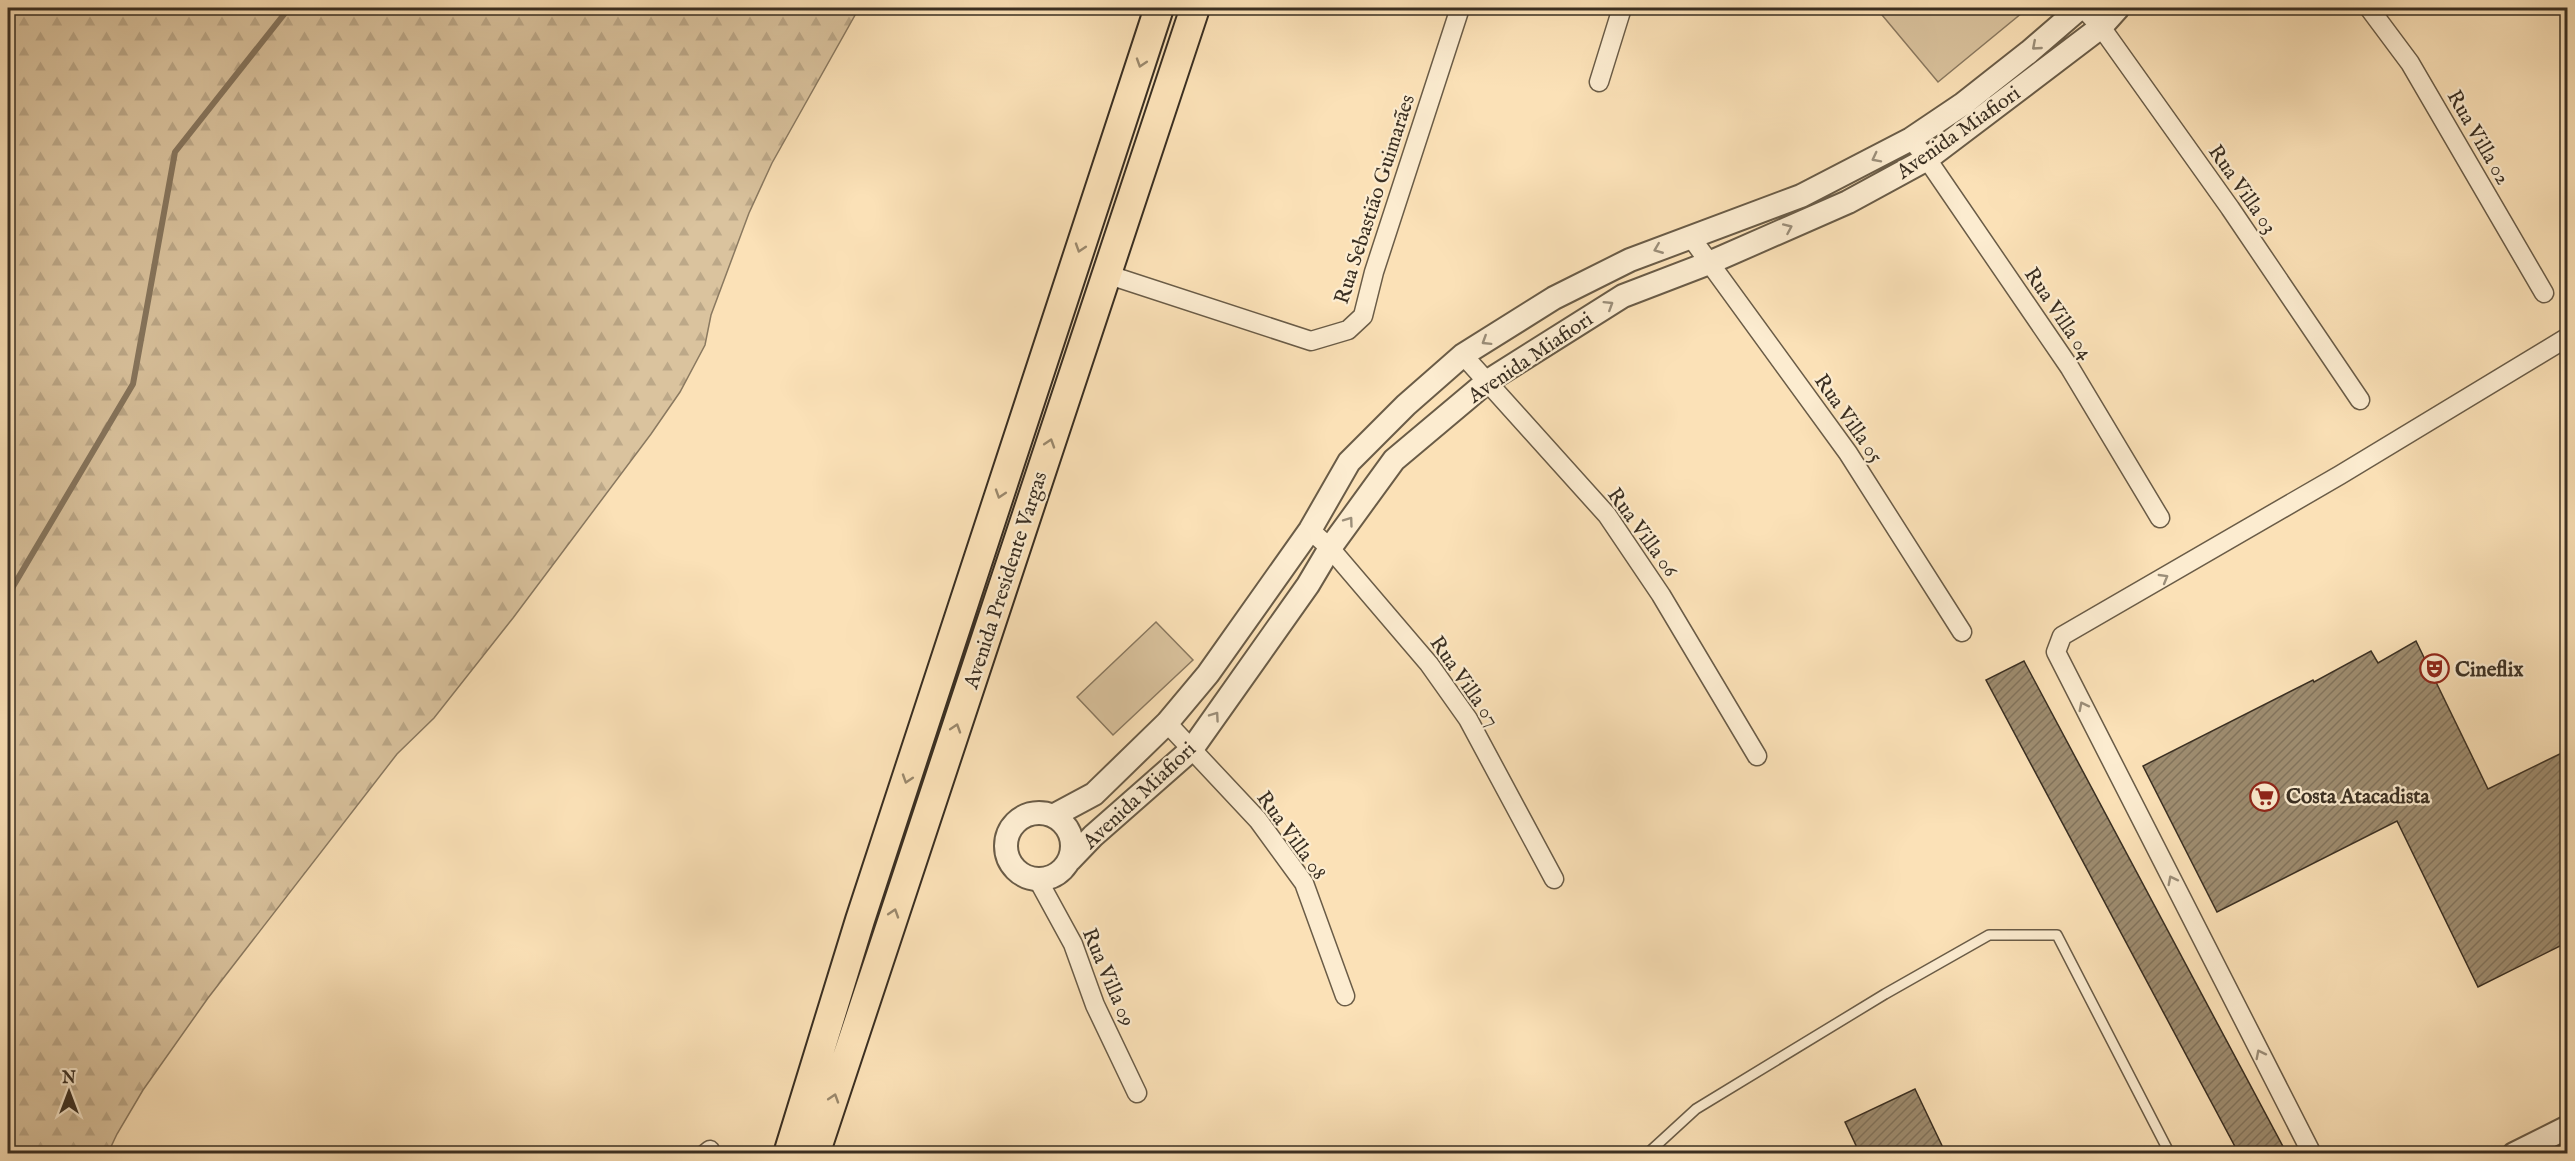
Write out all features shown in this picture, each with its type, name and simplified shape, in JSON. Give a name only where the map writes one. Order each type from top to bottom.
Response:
[{"type":"main road","name":"Avenida Presidente Vargas","points":[[788,1154],[857,932],[1159,8]]},
{"type":"main road","name":"Avenida Presidente Vargas","points":[[815,1154],[1195,8]]},
{"type":"main road","points":[[961,612],[991,622]]},
{"type":"street","name":"Rua Sebastião Guimarães","points":[[1106,274],[1311,341],[1348,330],[1363,316],[1374,272],[1460,8]]},
{"type":"street","points":[[1599,82],[1622,8]]},
{"type":"street","name":"Rua Villa 03","points":[[2081,8],[2101,27],[2230,208],[2360,400]]},
{"type":"street","name":"Avenida Miafiori","points":[[1053,816],[1094,794],[1167,723],[1208,674],[1310,530],[1349,462],[1406,405],[1463,355],[1554,298],[1630,260],[1802,196],[1911,139],[1964,104],[2081,8]]},
{"type":"street","name":"Avenida Miafiori","points":[[1070,860],[1093,836],[1192,749],[1308,585],[1330,548],[1394,460],[1488,381],[1623,296],[1709,263],[1848,202],[1927,159],[2101,27],[2118,8]]},
{"type":"street","name":"Rua Villa 02","points":[[2369,8],[2410,63],[2544,293]]},
{"type":"street","name":"Rua Villa 04","points":[[1911,139],[2070,368],[2160,518]]},
{"type":"street","name":"Rua Villa 05","points":[[1690,236],[1848,453],[1962,632]]},
{"type":"street","points":[[2312,1154],[2056,652],[2061,636],[2340,475],[2568,337]]},
{"type":"street","name":"Rua Villa 06","points":[[1463,355],[1607,516],[1661,595],[1757,756]]},
{"type":"street","name":"Rua Villa 07","points":[[1310,530],[1330,548],[1429,664],[1468,719],[1554,879]]},
{"type":"street","name":"Rua Villa 08","points":[[1167,723],[1258,820],[1304,883],[1345,996]]},
{"type":"street","points":[[1040,813],[1053,816],[1064,824],[1070,834],[1072,848],[1070,860],[1056,874],[1038,880],[1025,876],[1015,869],[1008,858],[1006,845],[1009,832],[1022,819],[1040,813]]},
{"type":"street","name":"Rua Villa 09","points":[[1038,880],[1072,944],[1095,1005],[1137,1093]]},
{"type":"street","points":[[2514,1154],[2568,1127]]},
{"type":"lane","points":[[1647,1154],[1696,1109],[1885,994],[1989,935],[2058,935],[2170,1154]]},
{"type":"green space","points":[[8,8],[859,8],[772,163],[749,213],[711,315],[705,345],[680,392],[513,618],[434,718],[397,754],[208,998],[143,1090],[108,1153],[8,1153]]},
{"type":"green space","points":[[2028,8],[1938,82],[1877,9]]},
{"type":"green space","points":[[1156,622],[1193,660],[1113,735],[1077,697]]},
{"type":"building","points":[[2416,641],[2488,789],[2568,750],[2568,942],[2478,987],[2397,821],[2217,912],[2143,766],[2313,680],[2314,682],[2371,651],[2378,663]]},
{"type":"building","points":[[2024,661],[2287,1154],[2239,1154],[1986,680]]},
{"type":"building","points":[[1915,1089],[1946,1154],[1860,1154],[1845,1122]]},
{"type":"waterway","points":[[8,595],[133,384],[175,152],[289,8]]},
{"type":"place","name":"Cineflix","points":[[2434,669]]},
{"type":"place","name":"Costa Atacadista","points":[[2265,796]]}]
